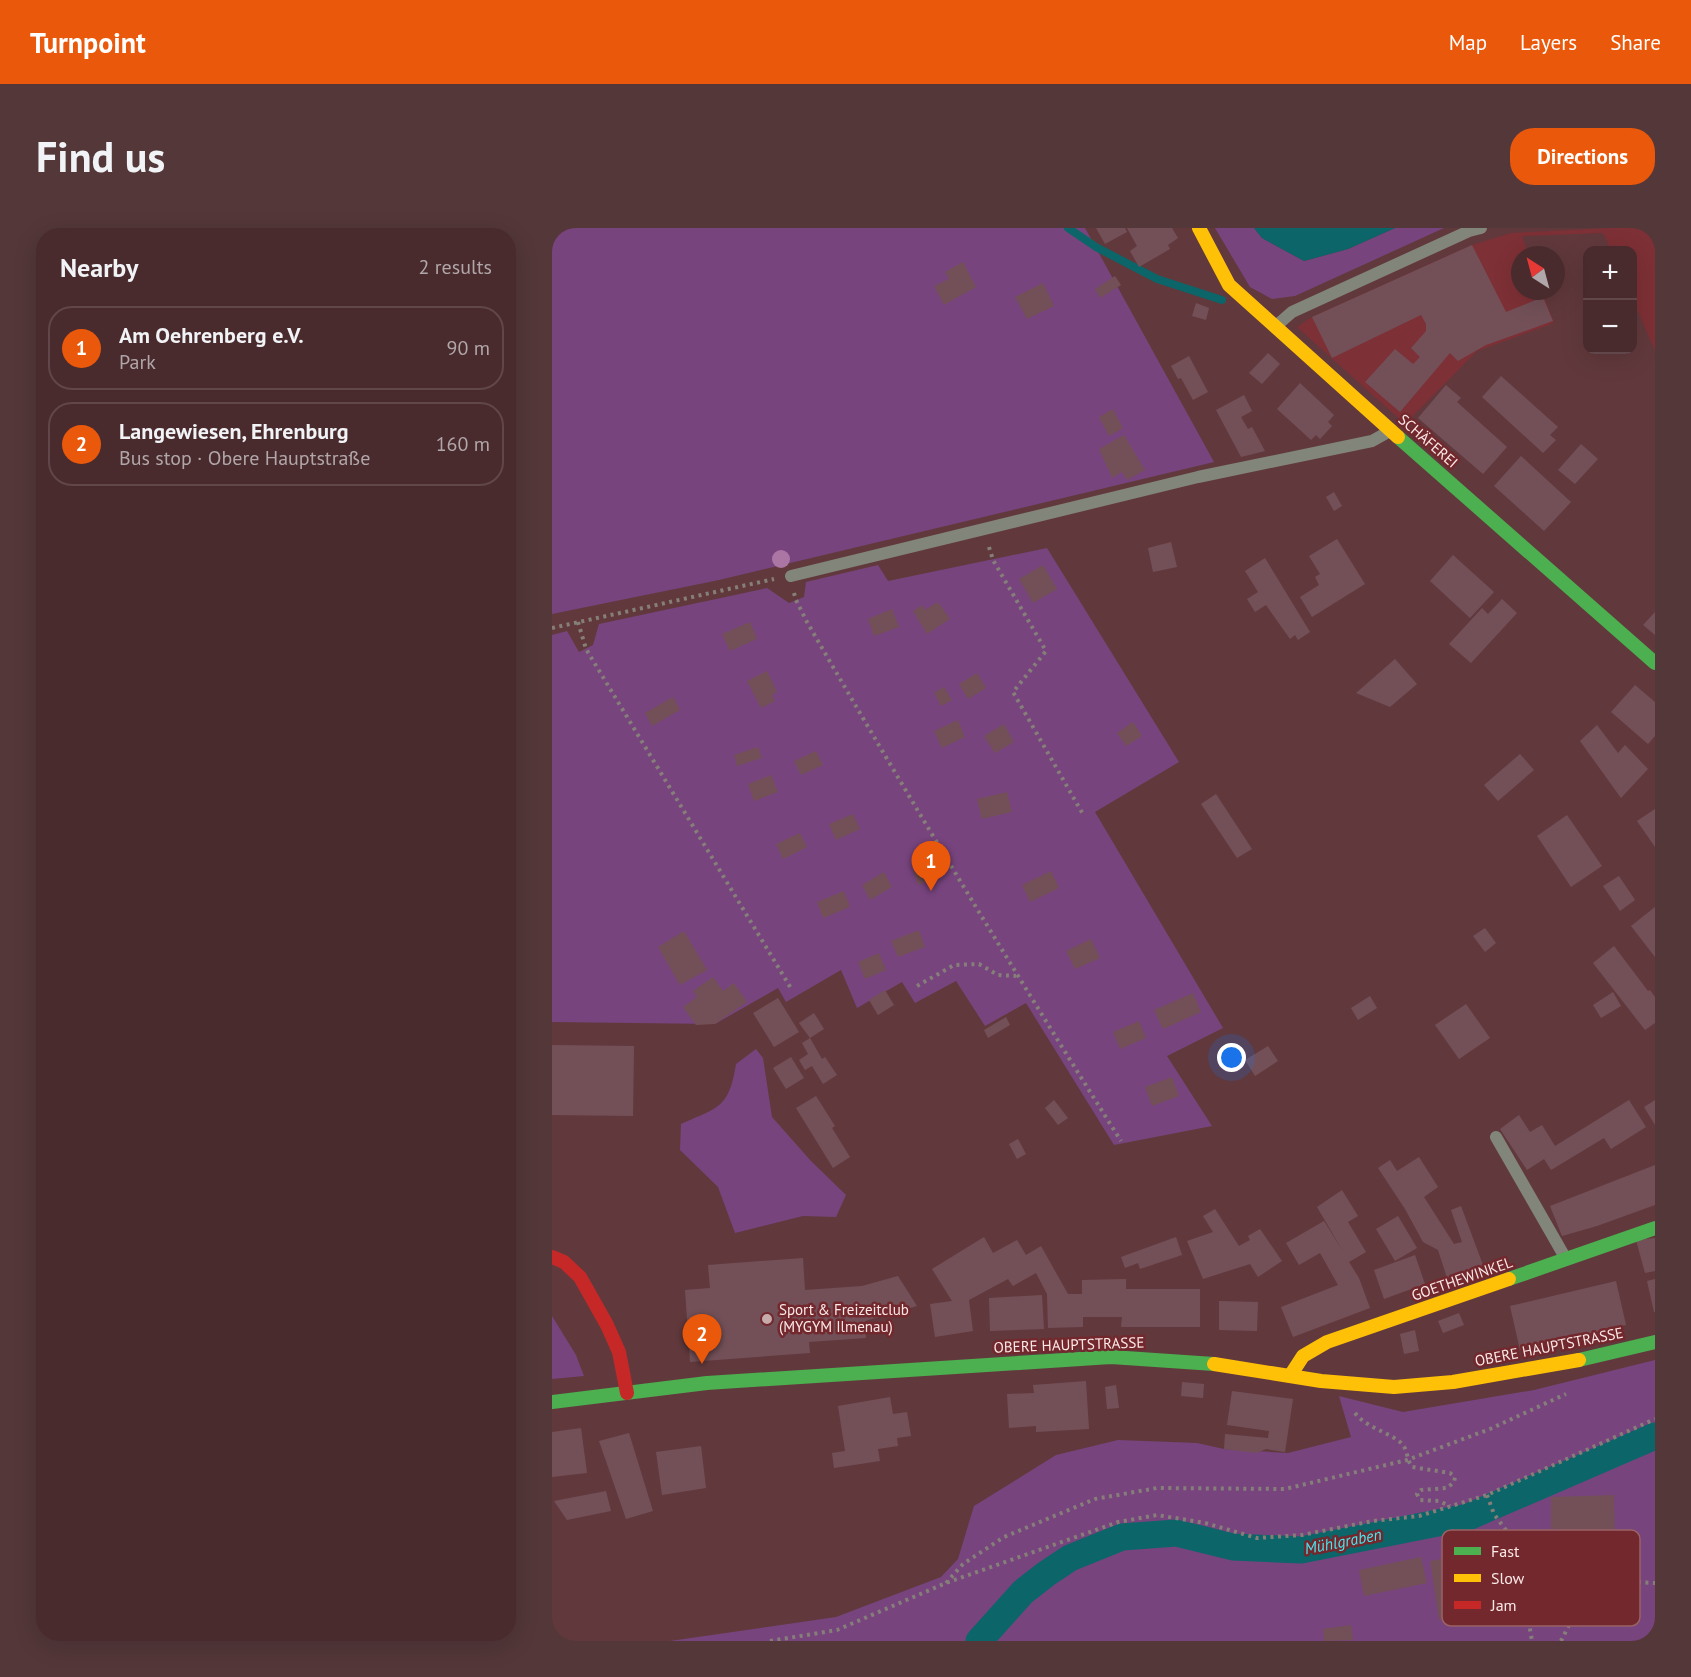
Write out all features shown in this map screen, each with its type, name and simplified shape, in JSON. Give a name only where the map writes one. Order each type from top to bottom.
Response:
[{"type":"street","name":"SCHÄFEREI","points":[[1199,228],[1229,285],[1655,663]]},
{"type":"street","name":"GOETHEWINKEL","points":[[1290,1376],[1304,1356],[1327,1342],[1655,1228]]},
{"type":"street","points":[[552,1257],[564,1263],[580,1277],[607,1325],[619,1352],[627,1393]]},
{"type":"street","name":"OBERE HAUPTSTRASSE","points":[[552,1402],[707,1383],[1111,1357],[1217,1365],[1381,1387],[1438,1384],[1520,1372],[1655,1342]]},
{"type":"lane","points":[[1275,327],[1292,312],[1469,231],[1481,228]]},
{"type":"lane","points":[[791,576],[1198,477],[1372,441],[1391,431]]},
{"type":"lane","points":[[1496,1137],[1566,1260]]},
{"type":"path","points":[[985,528],[993,560],[1046,651],[1013,693],[1084,816]]},
{"type":"path","points":[[552,628],[791,576]]},
{"type":"path","points":[[796,600],[897,776],[1017,976],[1121,1141]]},
{"type":"path","points":[[578,622],[586,649],[792,990]]},
{"type":"path","points":[[917,986],[954,965],[979,964],[998,975],[1017,976]]},
{"type":"path","points":[[946,1583],[963,1564],[1004,1537],[1095,1499],[1157,1488],[1285,1489],[1407,1460],[1490,1429],[1572,1392]]},
{"type":"path","points":[[1353,1410],[1359,1419],[1401,1442],[1412,1467],[1449,1473],[1455,1477],[1454,1482],[1447,1488],[1421,1490],[1417,1494],[1420,1500],[1439,1500],[1451,1506]]},
{"type":"path","points":[[770,1641],[837,1630],[946,1583],[1118,1521],[1157,1515],[1205,1523],[1257,1538],[1302,1534],[1373,1521],[1419,1516],[1488,1497],[1655,1419]]},
{"type":"path","points":[[1488,1497],[1494,1514],[1506,1530]]},
{"type":"path","points":[[1640,1582],[1655,1583]]},
{"type":"path","points":[[1530,1626],[1532,1641]]},
{"type":"path","points":[[1561,1641],[1568,1626]]},
{"type":"shaded area","points":[[552,228],[1085,228],[1214,462],[719,580],[552,614]]},
{"type":"shaded area","points":[[1215,228],[1254,228],[1262,238],[1304,261],[1348,249],[1395,228],[1444,228],[1295,296],[1272,299],[1250,287]]},
{"type":"shaded area","points":[[1655,228],[1655,351],[1637,309],[1637,246],[1609,246],[1603,233],[1522,236],[1526,246],[1511,246],[1511,300],[1545,300],[1554,323],[1477,351],[1405,424],[1297,327],[1312,317],[1472,245],[1511,233]]},
{"type":"shaded area","points":[[1047,548],[1179,762],[1095,812],[1223,1028],[1167,1056],[1212,1126],[1114,1145],[1026,1003],[985,1026],[956,981],[915,1003],[902,982],[857,1008],[841,970],[786,1002],[778,988],[715,1024],[552,1022],[552,635],[567,631],[579,652],[593,645],[599,624],[767,588],[789,603],[804,597],[806,582],[878,565],[888,581]]},
{"type":"shaded area","points":[[756,1049],[763,1058],[772,1117],[811,1161],[846,1195],[836,1217],[803,1216],[735,1233],[718,1187],[680,1150],[681,1124],[705,1114],[726,1098],[736,1064]]},
{"type":"shaded area","points":[[552,1316],[576,1355],[584,1376],[552,1379]]},
{"type":"shaded area","points":[[1655,1360],[1655,1641],[670,1641],[836,1617],[941,1577],[958,1559],[974,1506],[1056,1455],[1118,1440],[1197,1443],[1224,1449],[1288,1453],[1351,1437],[1339,1396],[1403,1412],[1534,1390]]},
{"type":"water","points":[[1254,228],[1395,228],[1348,249],[1304,261],[1262,238]]},
{"type":"building","points":[[1096,228],[1125,228],[1127,232],[1105,244]]},
{"type":"building","points":[[1127,228],[1172,228],[1178,238],[1168,245],[1170,249],[1139,267],[1130,251],[1137,246]]},
{"type":"building","points":[[1472,245],[1506,312],[1536,300],[1544,300],[1553,321],[1486,345],[1458,361],[1450,353],[1400,412],[1365,382],[1395,349],[1413,364],[1420,357],[1411,348],[1426,331],[1426,324],[1421,315],[1332,358],[1312,317]]},
{"type":"building","points":[[963,262],[976,287],[944,305],[934,286],[949,279],[945,272]]},
{"type":"building","points":[[1115,276],[1121,285],[1100,298],[1095,289]]},
{"type":"building","points":[[1043,283],[1054,306],[1027,319],[1015,297]]},
{"type":"building","points":[[1196,303],[1209,308],[1206,320],[1192,316]]},
{"type":"building","points":[[1268,353],[1280,364],[1262,384],[1249,373]]},
{"type":"building","points":[[1189,356],[1208,392],[1193,400],[1181,378],[1178,379],[1171,366]]},
{"type":"building","points":[[1501,376],[1558,427],[1550,435],[1556,440],[1543,453],[1482,397]]},
{"type":"building","points":[[1300,383],[1334,415],[1328,422],[1332,426],[1320,439],[1316,435],[1311,440],[1277,409]]},
{"type":"building","points":[[1446,385],[1461,398],[1457,402],[1507,447],[1483,474],[1418,418]]},
{"type":"building","points":[[1244,395],[1252,411],[1241,417],[1248,429],[1252,427],[1265,451],[1241,457],[1216,410]]},
{"type":"building","points":[[1113,409],[1123,428],[1109,436],[1099,417]]},
{"type":"building","points":[[1124,435],[1145,470],[1127,480],[1122,472],[1112,478],[1099,449]]},
{"type":"building","points":[[1581,444],[1598,459],[1575,484],[1558,470]]},
{"type":"building","points":[[1521,456],[1571,502],[1544,531],[1494,486]]},
{"type":"building","points":[[1334,492],[1342,506],[1334,511],[1326,497]]},
{"type":"building","points":[[1337,539],[1365,584],[1312,617],[1300,597],[1319,585],[1315,577],[1320,574],[1309,556]]},
{"type":"building","points":[[1171,542],[1177,567],[1153,572],[1148,548]]},
{"type":"building","points":[[1453,555],[1494,592],[1470,618],[1430,581]]},
{"type":"building","points":[[1265,558],[1310,632],[1298,640],[1295,635],[1290,639],[1266,605],[1255,612],[1247,599],[1258,592],[1245,571]]},
{"type":"building","points":[[1043,565],[1057,589],[1033,603],[1019,579]]},
{"type":"building","points":[[1502,599],[1517,613],[1471,663],[1449,644],[1482,608],[1488,614]]},
{"type":"building","points":[[938,602],[950,619],[927,634],[913,611],[922,605],[925,610]]},
{"type":"building","points":[[892,609],[899,627],[874,636],[868,619]]},
{"type":"building","points":[[1655,612],[1655,635],[1643,625]]},
{"type":"building","points":[[750,622],[757,639],[730,651],[722,634]]},
{"type":"building","points":[[1395,659],[1417,684],[1390,707],[1356,693]]},
{"type":"building","points":[[767,671],[777,692],[772,695],[775,701],[761,708],[747,681]]},
{"type":"building","points":[[977,673],[986,688],[968,699],[959,684]]},
{"type":"building","points":[[1635,685],[1655,702],[1655,736],[1648,744],[1611,712]]},
{"type":"building","points":[[944,687],[952,700],[941,706],[934,693]]},
{"type":"building","points":[[673,697],[680,710],[652,726],[645,713]]},
{"type":"building","points":[[958,720],[965,737],[942,748],[934,731]]},
{"type":"building","points":[[1133,722],[1142,736],[1126,746],[1117,733]]},
{"type":"building","points":[[1004,724],[1014,742],[995,753],[984,736]]},
{"type":"building","points":[[1597,725],[1618,753],[1625,745],[1648,769],[1621,798],[1580,741]]},
{"type":"building","points":[[758,747],[762,758],[737,766],[734,755]]},
{"type":"building","points":[[816,751],[823,765],[801,775],[794,761]]},
{"type":"building","points":[[1520,754],[1534,770],[1498,801],[1484,785]]},
{"type":"building","points":[[771,775],[778,792],[754,801],[748,784]]},
{"type":"building","points":[[1007,792],[1012,812],[982,819],[977,799]]},
{"type":"building","points":[[1216,794],[1252,849],[1237,858],[1201,804]]},
{"type":"building","points":[[1655,809],[1655,847],[1637,821]]},
{"type":"building","points":[[853,814],[860,829],[836,840],[829,824]]},
{"type":"building","points":[[1567,815],[1602,866],[1571,887],[1537,836]]},
{"type":"building","points":[[800,833],[807,847],[783,859],[776,844]]},
{"type":"building","points":[[924,867],[929,881],[918,885],[913,871]]},
{"type":"building","points":[[1051,871],[1059,888],[1030,902],[1022,885]]},
{"type":"building","points":[[884,872],[892,887],[870,900],[862,885]]},
{"type":"building","points":[[1619,876],[1635,900],[1620,911],[1603,886]]},
{"type":"building","points":[[844,891],[850,907],[823,918],[817,902]]},
{"type":"building","points":[[1655,907],[1655,957],[1631,926]]},
{"type":"building","points":[[1485,928],[1496,943],[1485,952],[1473,936]]},
{"type":"building","points":[[919,930],[925,947],[898,957],[891,941]]},
{"type":"building","points":[[684,931],[707,970],[680,985],[658,947]]},
{"type":"building","points":[[1091,939],[1100,958],[1075,969],[1066,951]]},
{"type":"building","points":[[1614,946],[1655,997],[1655,1023],[1645,1030],[1593,963]]},
{"type":"building","points":[[879,953],[886,970],[865,979],[858,962]]},
{"type":"building","points":[[713,977],[723,991],[734,983],[747,1002],[715,1024],[696,1025],[683,1007],[697,997],[693,991]]},
{"type":"building","points":[[885,990],[894,1005],[878,1015],[869,1000]]},
{"type":"building","points":[[1613,992],[1621,1006],[1601,1018],[1593,1005]]},
{"type":"building","points":[[1193,993],[1201,1012],[1163,1029],[1154,1010]]},
{"type":"building","points":[[1370,996],[1377,1008],[1358,1020],[1351,1008]]},
{"type":"building","points":[[778,998],[799,1032],[774,1047],[753,1013]]},
{"type":"building","points":[[1466,1004],[1490,1038],[1459,1059],[1435,1025]]},
{"type":"building","points":[[814,1013],[824,1029],[810,1038],[799,1023]]},
{"type":"building","points":[[1006,1017],[1010,1025],[988,1038],[984,1030]]},
{"type":"building","points":[[1139,1021],[1146,1038],[1120,1049],[1113,1032]]},
{"type":"building","points":[[810,1038],[822,1059],[825,1057],[837,1075],[823,1084],[812,1066],[805,1070],[799,1060],[808,1054],[802,1043]]},
{"type":"building","points":[[552,1045],[634,1046],[633,1116],[552,1115]]},
{"type":"building","points":[[1268,1046],[1278,1061],[1255,1076],[1245,1060]]},
{"type":"building","points":[[791,1057],[804,1078],[786,1089],[773,1068]]},
{"type":"building","points":[[1172,1077],[1179,1096],[1152,1106],[1145,1087]]},
{"type":"building","points":[[816,1096],[835,1126],[832,1128],[850,1157],[833,1168],[796,1108]]},
{"type":"building","points":[[1054,1100],[1068,1118],[1058,1125],[1045,1108]]},
{"type":"building","points":[[1629,1100],[1646,1127],[1611,1149],[1604,1138],[1551,1170],[1544,1159],[1527,1170],[1500,1129],[1519,1115],[1530,1132],[1542,1125],[1555,1146]]},
{"type":"building","points":[[1655,1100],[1655,1125],[1644,1107]]},
{"type":"building","points":[[1018,1139],[1026,1154],[1017,1159],[1009,1144]]},
{"type":"building","points":[[1419,1157],[1438,1187],[1424,1197],[1454,1244],[1462,1242],[1451,1210],[1461,1206],[1483,1265],[1447,1278],[1438,1250],[1423,1242],[1378,1168],[1390,1160],[1397,1171]]},
{"type":"building","points":[[1655,1165],[1655,1205],[1562,1236],[1550,1206]]},
{"type":"building","points":[[1342,1190],[1358,1216],[1348,1222],[1366,1252],[1349,1262],[1359,1278],[1370,1308],[1293,1337],[1281,1307],[1338,1285],[1320,1253],[1299,1265],[1286,1243],[1324,1221],[1344,1253],[1317,1207]]},
{"type":"building","points":[[1215,1209],[1239,1246],[1250,1240],[1248,1236],[1260,1229],[1282,1261],[1258,1277],[1250,1264],[1203,1279],[1187,1241],[1213,1232],[1203,1216]]},
{"type":"building","points":[[1398,1216],[1417,1248],[1395,1261],[1376,1229]]},
{"type":"building","points":[[984,1237],[993,1253],[1017,1240],[1026,1255],[1041,1246],[1068,1294],[1082,1294],[1082,1280],[1126,1279],[1126,1289],[1200,1289],[1200,1327],[1121,1327],[1122,1317],[1083,1317],[1083,1327],[1048,1328],[1047,1294],[1036,1273],[1013,1286],[1008,1279],[969,1300],[973,1331],[935,1337],[930,1304],[952,1301],[932,1269]]},
{"type":"building","points":[[1176,1237],[1182,1255],[1140,1269],[1138,1263],[1125,1268],[1121,1257]]},
{"type":"building","points":[[1655,1238],[1655,1271],[1645,1273],[1636,1240]]},
{"type":"building","points":[[1415,1255],[1425,1284],[1384,1299],[1374,1270]]},
{"type":"building","points":[[803,1258],[805,1290],[862,1286],[898,1276],[917,1306],[865,1321],[866,1338],[809,1342],[810,1353],[690,1362],[685,1290],[710,1288],[708,1265]]},
{"type":"building","points":[[1655,1279],[1655,1312],[1654,1312],[1647,1281]]},
{"type":"building","points":[[1616,1281],[1626,1325],[1520,1350],[1510,1306]]},
{"type":"building","points":[[1042,1295],[1044,1329],[990,1331],[989,1298]]},
{"type":"building","points":[[1219,1301],[1258,1302],[1257,1331],[1219,1330]]},
{"type":"building","points":[[1459,1313],[1464,1325],[1443,1333],[1438,1321]]},
{"type":"building","points":[[1415,1330],[1419,1351],[1404,1354],[1400,1334]]},
{"type":"building","points":[[1086,1381],[1089,1429],[1036,1432],[1036,1426],[1009,1428],[1007,1394],[1034,1393],[1033,1385]]},
{"type":"building","points":[[1182,1382],[1204,1384],[1203,1398],[1181,1396]]},
{"type":"building","points":[[1116,1385],[1119,1408],[1107,1409],[1105,1387]]},
{"type":"building","points":[[1232,1391],[1293,1399],[1285,1452],[1266,1449],[1256,1453],[1224,1449],[1225,1434],[1268,1438],[1269,1431],[1227,1425]]},
{"type":"building","points":[[890,1397],[893,1414],[907,1412],[911,1436],[897,1438],[898,1446],[878,1449],[880,1461],[834,1468],[832,1453],[845,1451],[838,1406]]},
{"type":"building","points":[[581,1428],[587,1473],[552,1477],[552,1432]]},
{"type":"building","points":[[629,1433],[653,1511],[626,1519],[599,1441]]},
{"type":"building","points":[[701,1446],[706,1488],[662,1495],[656,1452]]},
{"type":"building","points":[[606,1491],[611,1511],[567,1520],[554,1501]]},
{"type":"building","points":[[1614,1495],[1615,1530],[1551,1529],[1551,1497]]},
{"type":"building","points":[[1421,1557],[1427,1583],[1364,1596],[1359,1570]]},
{"type":"building","points":[[1442,1559],[1442,1619],[1439,1620],[1430,1561]]},
{"type":"building","points":[[1351,1625],[1353,1640],[1324,1641],[1323,1629]]},
{"type":"waterway","points":[[1068,228],[1096,247],[1157,279],[1222,300]]},
{"type":"waterway","name":"Mühlgraben","points":[[979,1641],[1023,1592],[1046,1574],[1070,1558],[1122,1537],[1176,1533],[1233,1547],[1301,1550],[1468,1517],[1655,1436]]},
{"type":"traffic: fast","points":[[1398,437],[1655,663]]},
{"type":"traffic: fast","points":[[1509,1279],[1655,1228]]},
{"type":"traffic: fast","points":[[1579,1360],[1655,1342]]},
{"type":"traffic: fast","points":[[552,1402],[707,1383],[1111,1357],[1214,1364]]},
{"type":"traffic: slow","points":[[1199,228],[1229,285],[1398,437]]},
{"type":"traffic: slow","points":[[1290,1376],[1303,1356],[1327,1342],[1509,1279]]},
{"type":"traffic: slow","points":[[1214,1364],[1321,1381],[1394,1387],[1453,1382],[1579,1360]]},
{"type":"traffic: jam","points":[[552,1257],[564,1262],[580,1277],[607,1325],[619,1352],[627,1393]]},
{"type":"place","name":"Am Oehrenberg e.V.","points":[[931,891]]},
{"type":"place","name":"Sport & Freizeitclub (MYGYM Ilmenau)","points":[[767,1319]]},
{"type":"place","name":"Langewiesen, Ehrenburg","points":[[702,1364]]}]
